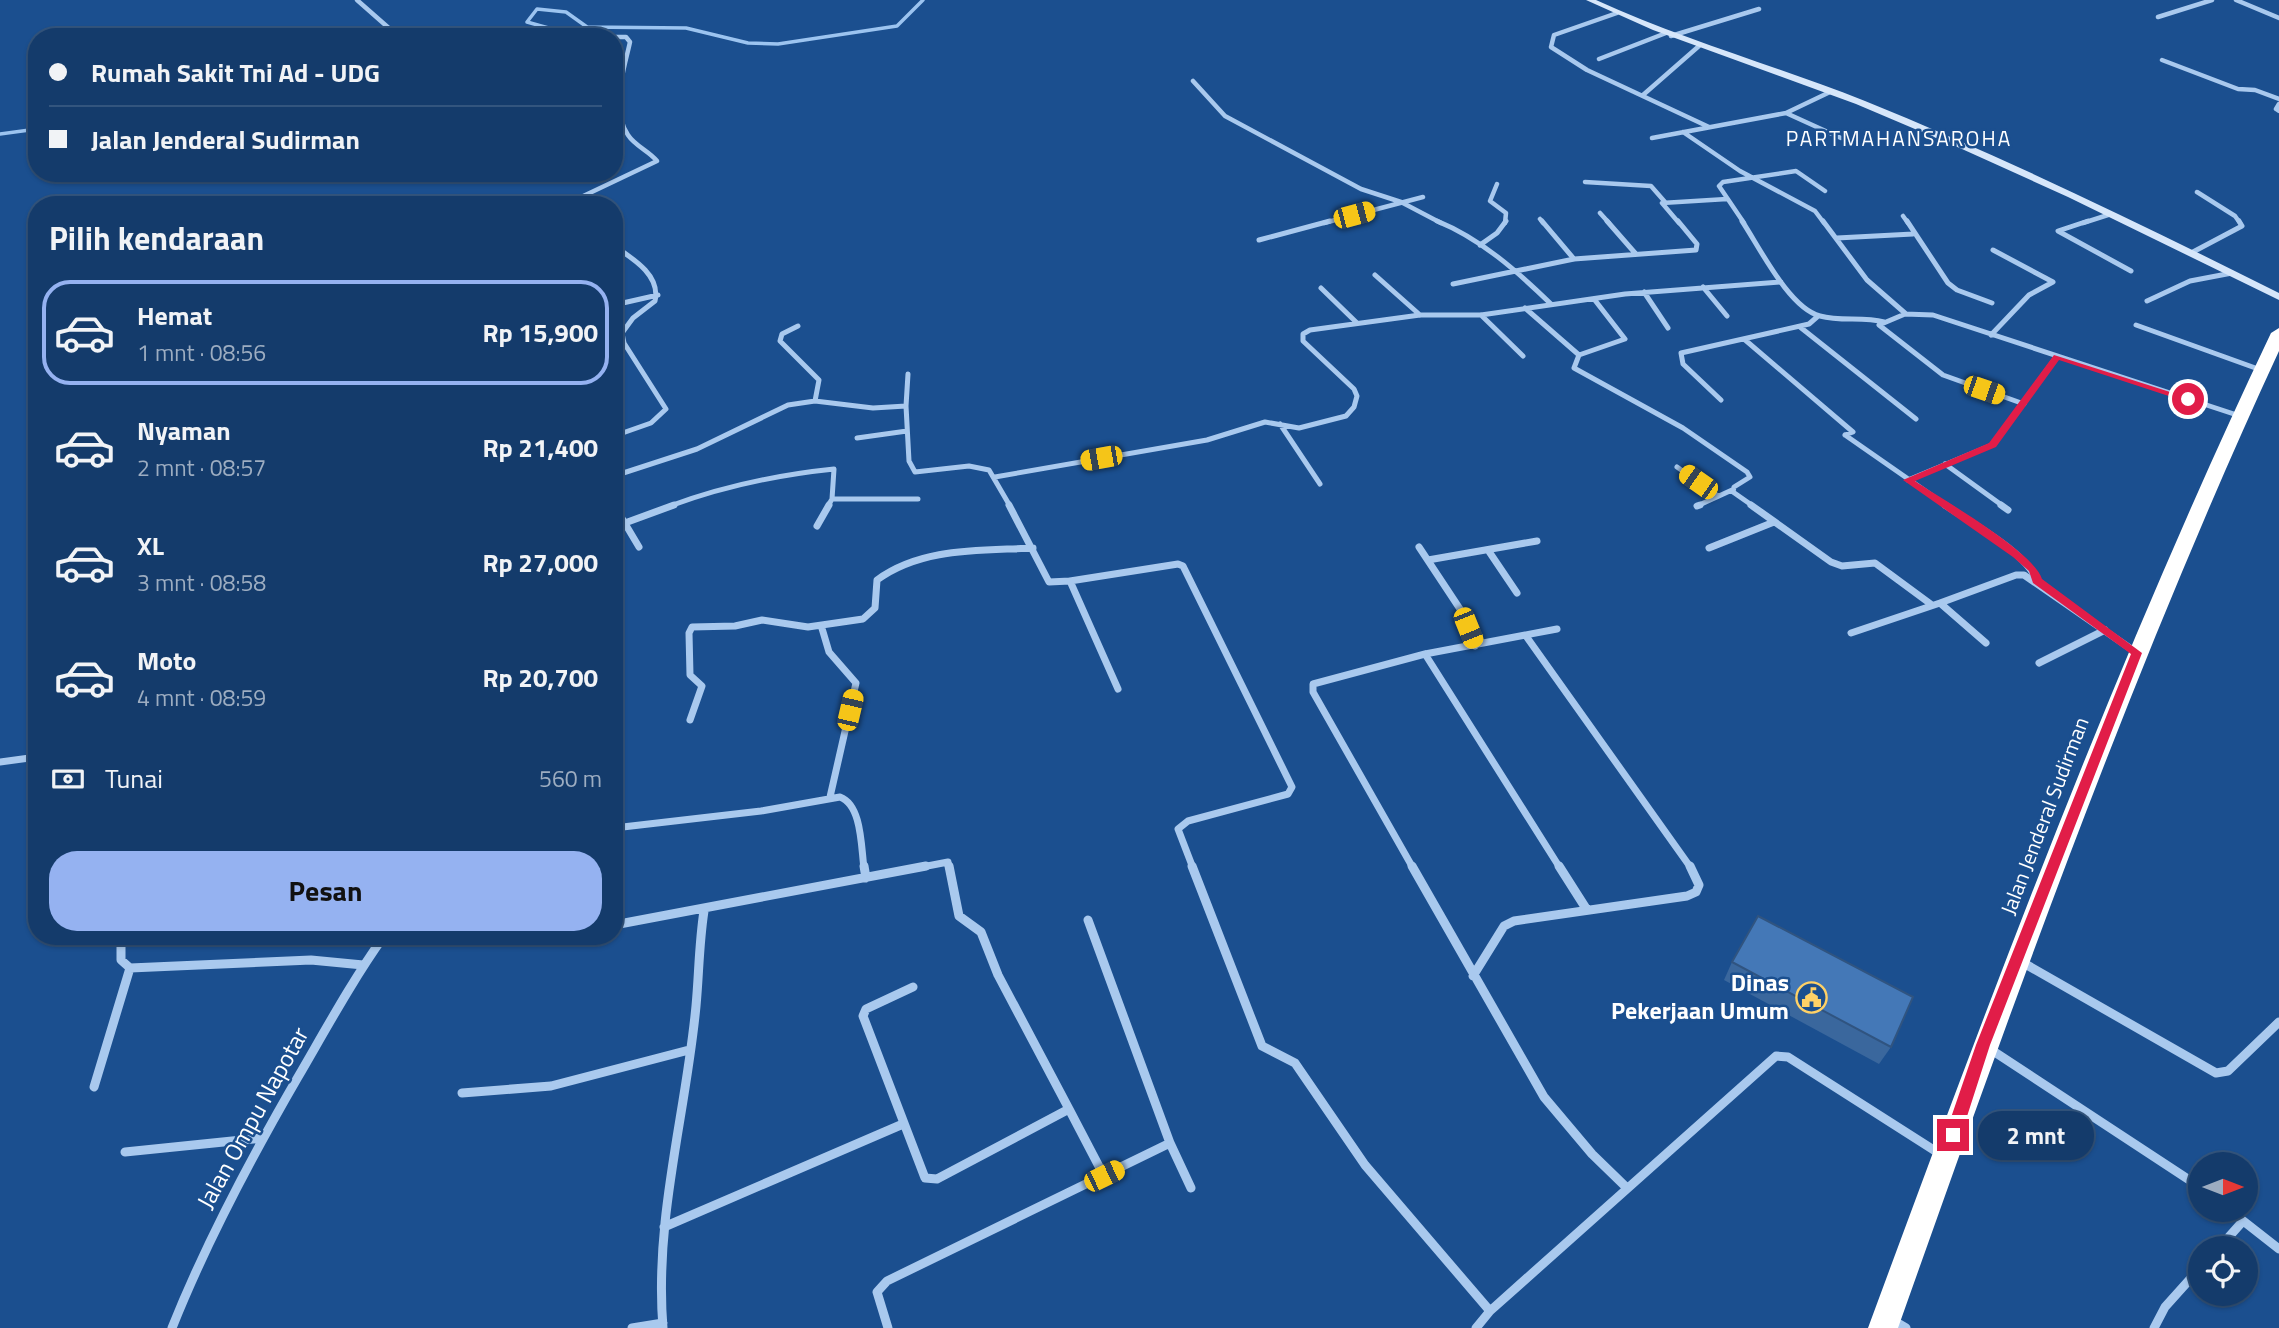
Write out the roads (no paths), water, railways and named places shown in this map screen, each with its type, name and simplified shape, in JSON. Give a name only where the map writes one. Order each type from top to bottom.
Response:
[{"type":"highway","name":"Jalan Jenderal Sudirman","points":[[1892,1324],[1983,1045],[2016,959],[2137,653],[2239,416],[2279,333]]},
{"type":"main road","points":[[1590,0],[1699,46],[1830,92],[1931,132],[2111,214],[2279,297]]},
{"type":"street","points":[[357,0],[389,28]]},
{"type":"street","points":[[2158,17],[2212,0]]},
{"type":"street","points":[[2236,0],[2279,18]]},
{"type":"street","points":[[1599,59],[1669,34],[1759,9]]},
{"type":"street","points":[[1618,13],[1554,35],[1551,47],[1578,65],[1709,127]]},
{"type":"street","points":[[623,37],[630,42],[623,81]]},
{"type":"street","points":[[1643,95],[1699,46]]},
{"type":"street","points":[[2162,60],[2238,89],[2253,90],[2279,101],[2276,109],[2279,111]]},
{"type":"street","points":[[1193,81],[1229,119],[1361,190],[1401,202],[1480,245],[1515,270],[1551,304]]},
{"type":"street","points":[[1652,138],[1786,113],[1830,92]]},
{"type":"street","points":[[1786,113],[1841,138]]},
{"type":"street","points":[[623,123],[632,141],[657,161],[623,179]]},
{"type":"street","points":[[1682,132],[1751,177],[1815,211],[1883,297],[1906,314]]},
{"type":"street","points":[[1825,191],[1796,171],[1720,184],[1727,199],[1798,305],[1817,317],[1866,316],[1884,322]]},
{"type":"street","points":[[583,196],[616,182]]},
{"type":"street","points":[[1585,182],[1651,186],[1665,202]]},
{"type":"street","points":[[1480,245],[1497,233],[1507,220],[1506,213],[1490,201],[1497,184]]},
{"type":"street","points":[[2191,253],[2242,226],[2226,209],[2197,192]]},
{"type":"street","points":[[1259,240],[1423,197]]},
{"type":"street","points":[[1453,284],[1574,259],[1691,251],[1698,247],[1661,205],[1665,202],[1727,199]]},
{"type":"street","points":[[1600,213],[1635,253]]},
{"type":"street","points":[[2111,214],[2058,231],[2131,271]]},
{"type":"street","points":[[1903,216],[1948,283],[1957,290],[1992,303]]},
{"type":"street","points":[[1541,219],[1574,259]]},
{"type":"street","points":[[1837,238],[1913,234]]},
{"type":"street","points":[[1991,335],[2029,295],[2053,282],[1993,250]]},
{"type":"street","points":[[623,253],[648,273],[658,295]]},
{"type":"street","points":[[2147,301],[2190,281],[2232,273]]},
{"type":"street","points":[[1375,275],[1420,315]]},
{"type":"street","points":[[995,477],[1207,440],[1265,422],[1299,428],[1346,416],[1354,407],[1357,396],[1354,389],[1307,345],[1302,336],[1310,330],[1420,315],[1480,315],[1644,292],[1781,282]]},
{"type":"street","points":[[1703,287],[1727,316]]},
{"type":"street","points":[[1321,288],[1357,323]]},
{"type":"street","points":[[1644,292],[1668,328]]},
{"type":"street","points":[[623,303],[658,295]]},
{"type":"street","points":[[623,332],[658,295]]},
{"type":"street","points":[[1578,355],[1625,339],[1594,299]]},
{"type":"street","points":[[1525,308],[1578,355]]},
{"type":"street","points":[[2024,404],[1937,371],[1879,325],[1906,314],[1923,313],[2239,416]]},
{"type":"street","points":[[1480,315],[1523,356]]},
{"type":"street","points":[[1721,400],[1679,357],[1681,354],[1800,327],[1813,323],[1817,317]]},
{"type":"street","points":[[2136,325],[2261,370]]},
{"type":"street","points":[[798,326],[782,334],[780,341],[819,380],[815,401]]},
{"type":"street","points":[[1800,327],[1916,419]]},
{"type":"street","points":[[623,338],[666,411],[651,423],[623,433]]},
{"type":"street","points":[[1744,339],[1853,432],[1845,435],[2017,555],[2034,570],[2037,581]]},
{"type":"street","points":[[1578,355],[1574,368],[1578,372],[1683,428],[1749,474],[1750,477],[1732,490],[1697,506]]},
{"type":"street","points":[[1908,480],[1993,445],[2057,356]]},
{"type":"street","points":[[908,374],[906,406],[909,461],[915,472],[977,466],[989,470],[1049,582],[1178,564],[1183,566],[1292,787],[1288,794],[1188,821],[1178,829],[1253,1029],[1262,1046],[1295,1063],[1365,1165],[1490,1311]]},
{"type":"street","points":[[623,473],[697,449],[788,405],[815,401],[873,408],[906,406]]},
{"type":"street","points":[[1280,423],[1320,484]]},
{"type":"street","points":[[857,438],[907,431]]},
{"type":"street","points":[[1945,464],[2008,510]]},
{"type":"street","points":[[1677,467],[1718,496]]},
{"type":"street","points":[[625,523],[703,493],[797,472],[834,469],[832,499],[817,526]]},
{"type":"street","points":[[1732,490],[1834,565],[1847,566],[1867,562],[1878,565],[1936,604],[1986,643]]},
{"type":"street","points":[[832,499],[918,499]]},
{"type":"street","points":[[623,520],[639,547]]},
{"type":"street","points":[[1709,548],[1774,522]]},
{"type":"street","points":[[1428,560],[1537,541]]},
{"type":"street","points":[[1419,547],[1460,609],[1475,646]]},
{"type":"street","points":[[690,720],[702,685],[690,675],[689,632],[692,627],[735,626],[762,620],[796,627],[870,617],[877,607],[877,580],[886,572],[911,561],[955,553],[1033,548]]},
{"type":"street","points":[[1488,550],[1517,593]]},
{"type":"street","points":[[1851,633],[2016,575],[2037,581],[2137,653]]},
{"type":"street","points":[[1070,581],[1103,661],[1118,689]]},
{"type":"street","points":[[821,625],[829,652],[856,683],[831,797]]},
{"type":"street","points":[[1558,629],[1425,654],[1321,680],[1313,684],[1313,692],[1544,1097],[1592,1154],[1627,1188]]},
{"type":"street","points":[[2039,663],[2105,630]]},
{"type":"street","points":[[1473,976],[1504,926],[1514,921],[1687,896],[1696,892],[1699,885],[1696,875],[1527,636]]},
{"type":"street","points":[[1425,654],[1587,910]]},
{"type":"street","points":[[0,762],[28,758]]},
{"type":"street","points":[[623,827],[761,811],[831,797],[848,800],[854,810],[866,878]]},
{"type":"street","points":[[623,924],[704,911],[949,863],[958,916],[981,932],[998,975],[1104,1176]]},
{"type":"street","points":[[632,1328],[663,1325],[660,1293],[667,1186],[696,1006],[697,951],[704,911]]},
{"type":"street","points":[[1088,920],[1170,1143],[1191,1188]]},
{"type":"street","points":[[121,945],[121,960],[130,968],[311,960],[363,965]]},
{"type":"street","name":"Jalan Ompu Napotar","points":[[172,1328],[202,1256],[262,1138],[363,965],[377,945]]},
{"type":"street","points":[[2016,959],[2216,1073],[2228,1071],[2279,1022]]},
{"type":"street","points":[[94,1087],[130,968]]},
{"type":"street","points":[[913,987],[866,1009],[863,1013],[920,1171],[925,1178],[931,1179],[1069,1109]]},
{"type":"street","points":[[1983,1045],[2098,1118],[2188,1180]]},
{"type":"street","points":[[462,1093],[551,1086],[689,1050]]},
{"type":"street","points":[[1476,1328],[1490,1311],[1776,1056],[1788,1057],[1945,1158]]},
{"type":"street","points":[[664,1227],[903,1124]]},
{"type":"street","points":[[125,1152],[262,1138]]},
{"type":"street","points":[[887,1328],[877,1292],[887,1281],[1170,1143]]},
{"type":"street","points":[[2230,1236],[2242,1222]]},
{"type":"street","points":[[2244,1222],[2279,1249]]},
{"type":"street","points":[[2154,1328],[2165,1307],[2188,1281]]},
{"type":"waterway","points":[[548,28],[527,22],[537,9],[566,12],[587,27],[686,28],[748,43],[778,44],[897,26],[923,0]]},
{"type":"waterway","points":[[0,134],[28,130]]},
{"type":"place","name":"Dinas Pekerjaan Umum","points":[[1812,997]]},
{"type":"district","name":"PARTMAHANSAROHA","points":[[1899,139]]}]
